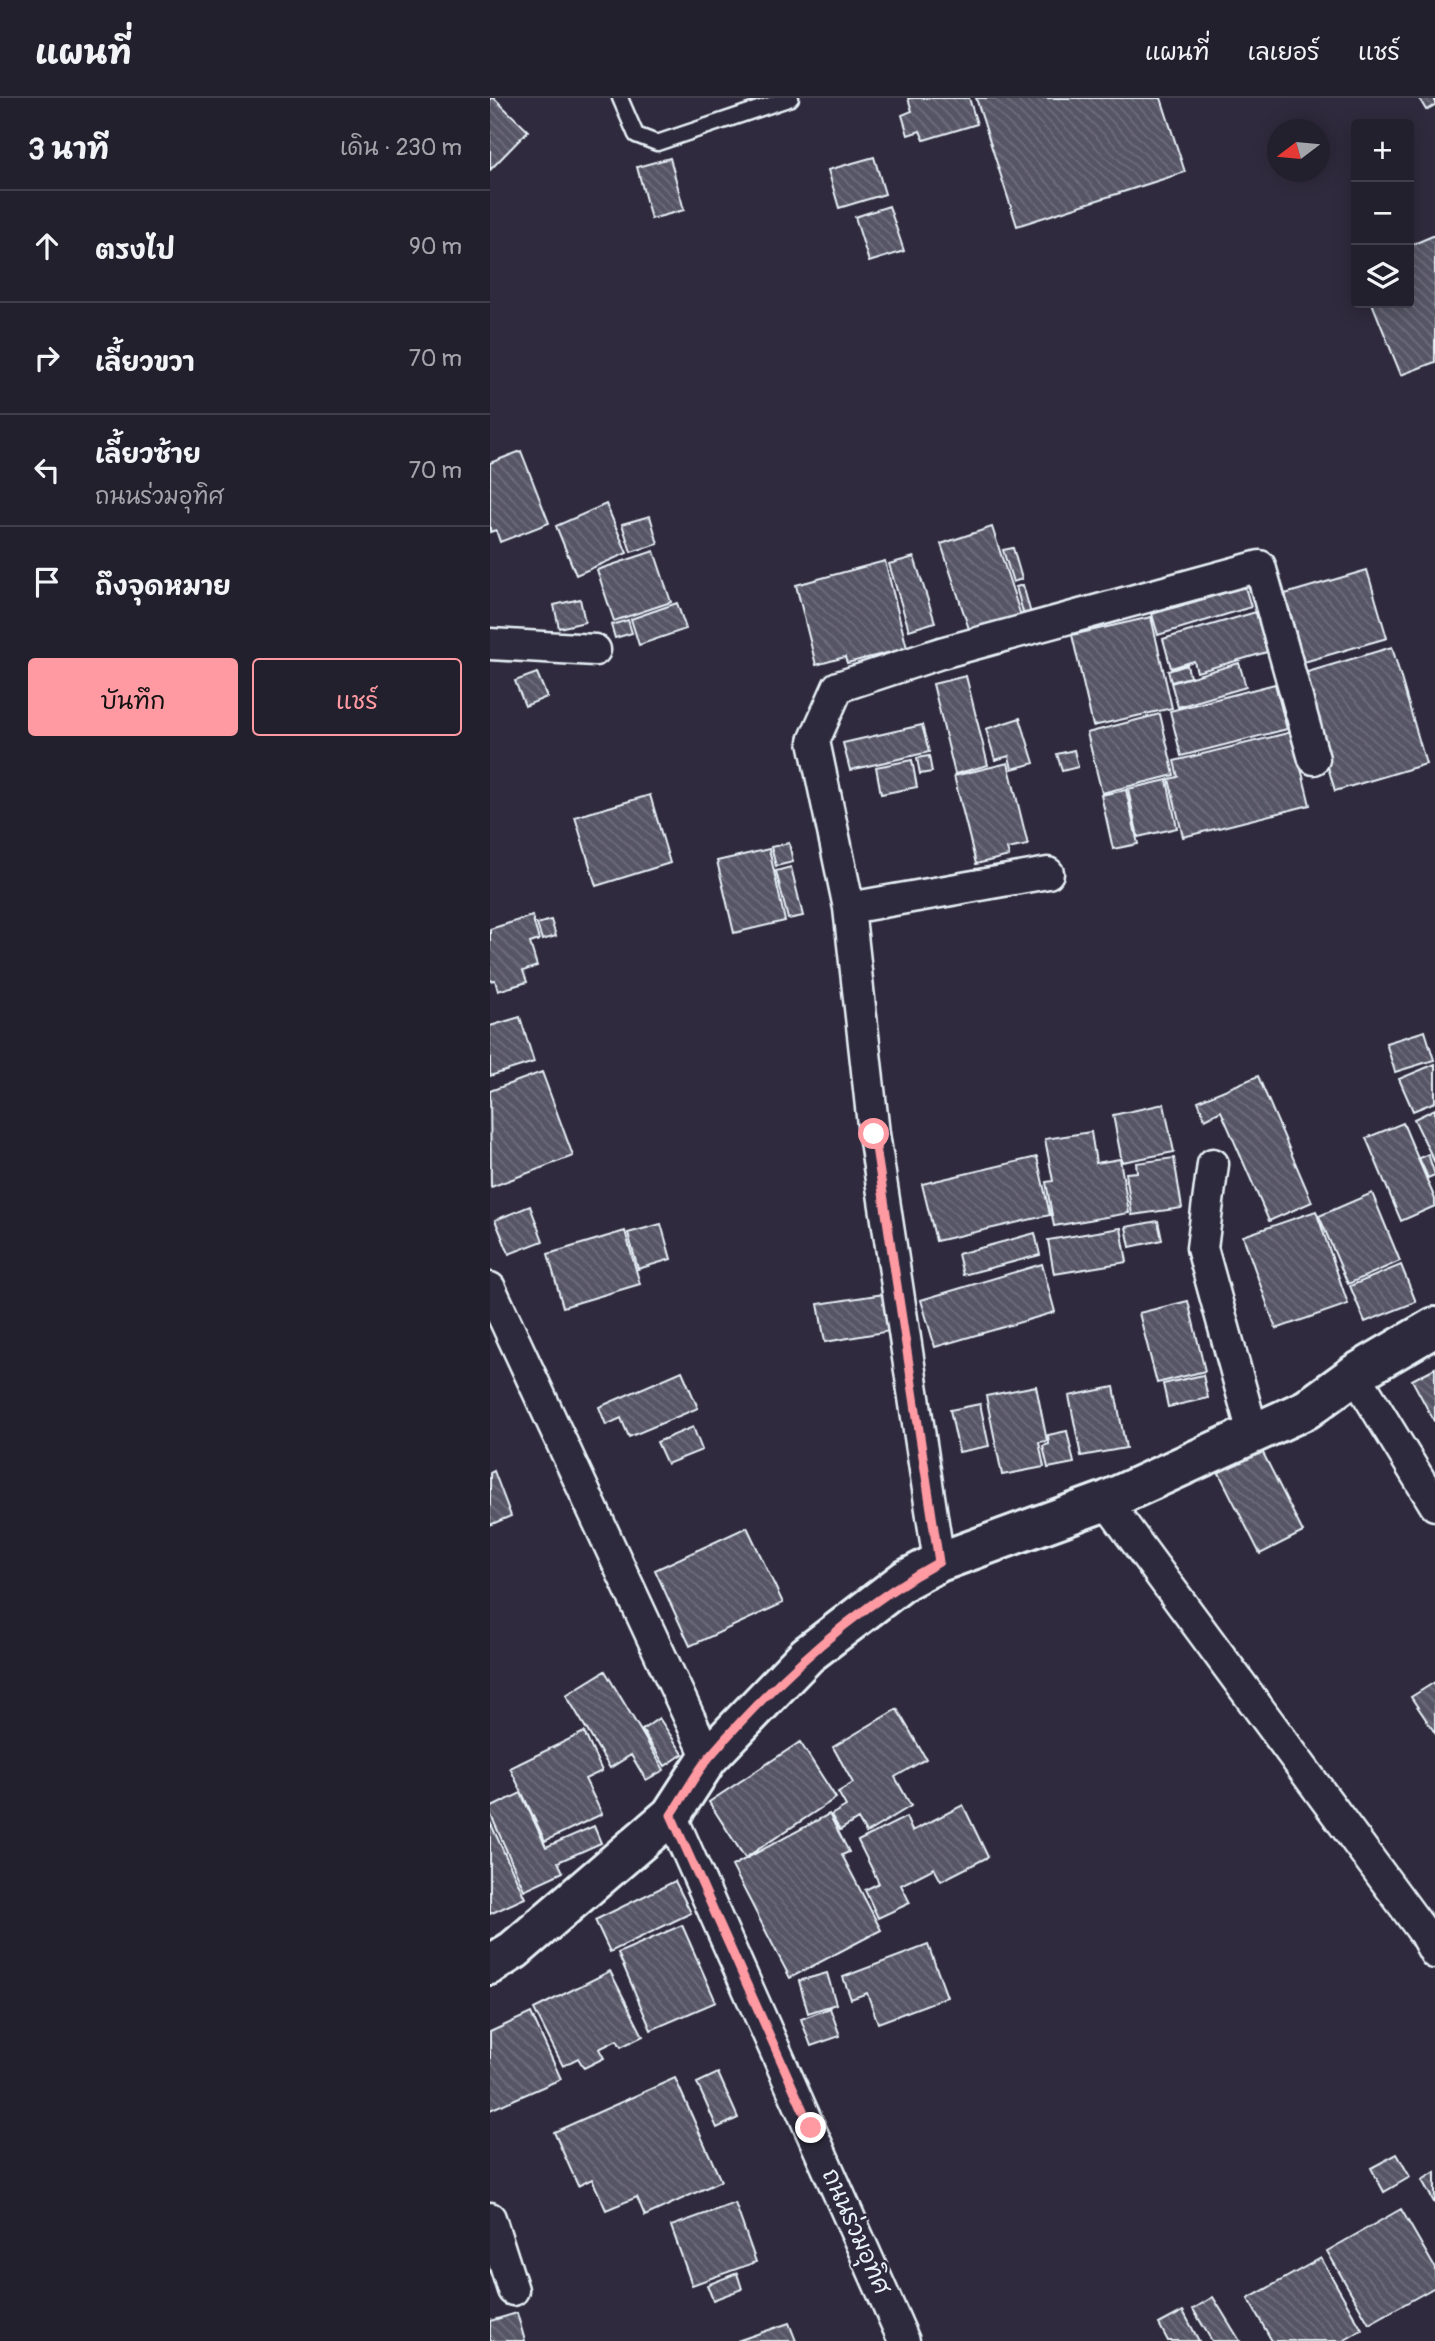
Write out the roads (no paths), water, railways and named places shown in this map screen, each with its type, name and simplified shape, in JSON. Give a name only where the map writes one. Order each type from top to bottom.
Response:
[{"type":"street","points":[[939,1562],[874,1134],[849,908],[814,741],[838,687],[941,653],[1260,566],[1314,759]]},
{"type":"street","points":[[490,644],[595,650]]},
{"type":"street","points":[[849,908],[1048,873]]},
{"type":"street","points":[[1213,1164],[1202,1248],[1253,1433]]},
{"type":"street","points":[[490,1288],[708,1758]]},
{"type":"street","points":[[490,1965],[514,1950],[671,1815],[708,1758],[807,1655],[905,1580],[939,1562],[1106,1501],[1307,1409],[1355,1374],[1435,1327]]},
{"type":"street","points":[[1355,1374],[1435,1505]]},
{"type":"street","points":[[1106,1501],[1424,1933],[1435,1953]]},
{"type":"street","name":"ถนนร่วมอุทิศ","points":[[671,1815],[904,2341]]},
{"type":"street","points":[[490,2218],[513,2290]]},
{"type":"lane","points":[[620,98],[636,135],[657,143],[790,98]]}]
